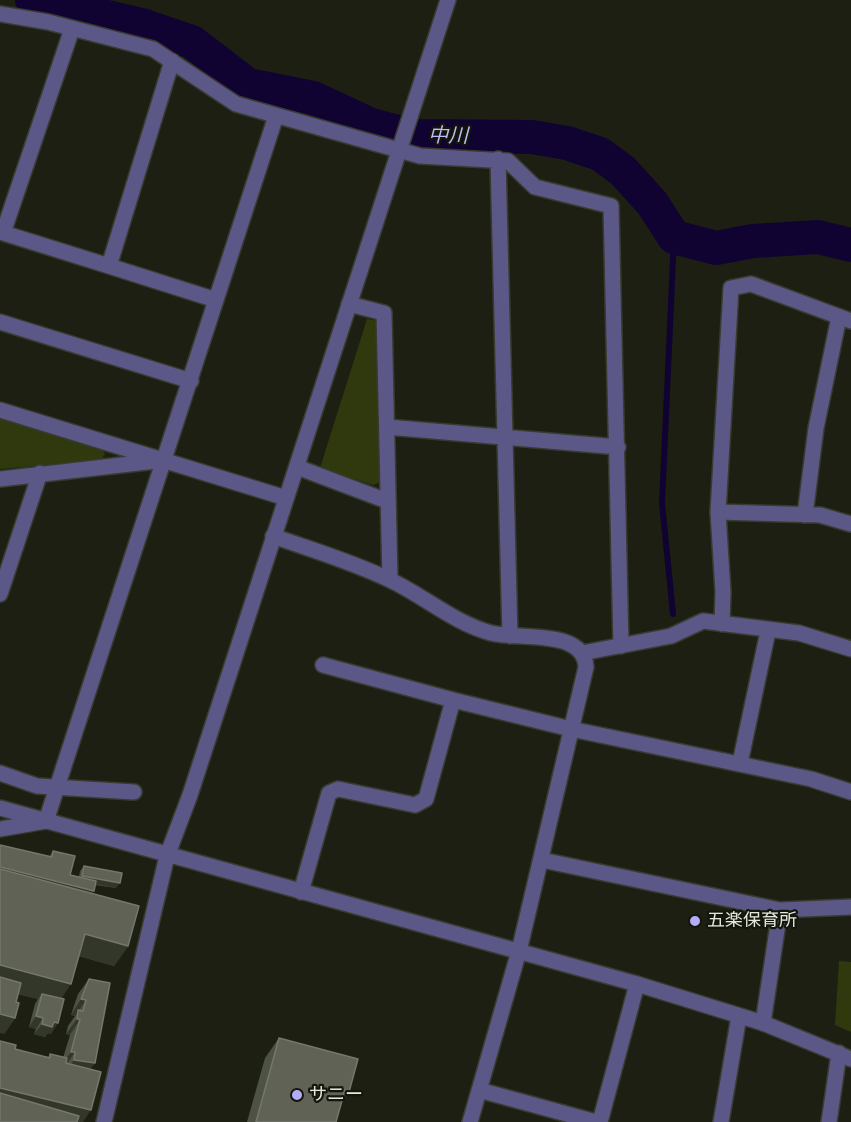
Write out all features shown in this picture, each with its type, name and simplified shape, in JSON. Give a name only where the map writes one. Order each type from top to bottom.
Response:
[{"type":"street","points":[[104,1122],[167,856],[190,795],[448,0]]},
{"type":"street","points":[[0,14],[48,22],[153,50],[236,104],[420,156],[507,161],[535,187],[611,206],[621,646]]},
{"type":"street","points":[[72,29],[2,233],[216,300]]},
{"type":"street","points":[[109,266],[172,61]]},
{"type":"street","points":[[46,821],[276,116]]},
{"type":"street","points":[[498,159],[510,636]]},
{"type":"street","points":[[722,624],[723,592],[718,512],[730,288],[751,284],[845,319],[816,428],[805,515]]},
{"type":"street","points":[[349,304],[384,313],[390,579]]},
{"type":"street","points":[[0,322],[191,381]]},
{"type":"street","points":[[0,410],[286,498]]},
{"type":"street","points":[[387,427],[618,447]]},
{"type":"street","points":[[0,479],[165,461]]},
{"type":"street","points":[[297,467],[387,501]]},
{"type":"street","points":[[0,594],[40,473]]},
{"type":"street","points":[[718,512],[820,515],[851,524]]},
{"type":"street","points":[[273,536],[390,579],[470,626],[510,636],[544,636],[563,641],[582,653],[586,667],[542,860],[519,951],[470,1122]]},
{"type":"street","points":[[582,653],[671,636],[703,621],[799,633],[851,649]]},
{"type":"street","points":[[740,764],[767,636]]},
{"type":"street","points":[[323,665],[572,729],[811,779],[851,792]]},
{"type":"street","points":[[301,892],[329,794],[338,789],[415,805],[426,799],[453,700]]},
{"type":"street","points":[[0,773],[37,786],[134,792]]},
{"type":"street","points":[[0,808],[637,984],[763,1023],[845,1056],[829,1122]]},
{"type":"street","points":[[0,829],[46,821]]},
{"type":"street","points":[[542,860],[780,910],[851,907]]},
{"type":"street","points":[[763,1023],[780,910]]},
{"type":"street","points":[[479,1090],[598,1122],[637,984]]},
{"type":"street","points":[[721,1122],[740,1016]]},
{"type":"green space","points":[[367,319],[378,321],[380,482],[373,485],[320,468]]},
{"type":"green space","points":[[0,418],[102,450],[105,454],[101,460],[0,469]]},
{"type":"green space","points":[[839,961],[851,962],[851,1032],[835,1025]]},
{"type":"building","points":[[0,845],[52,857],[53,851],[75,856],[70,875],[96,881],[94,891],[0,867]]},
{"type":"building","points":[[84,866],[122,873],[120,883],[82,876]]},
{"type":"building","points":[[0,869],[139,906],[128,946],[85,934],[71,984],[0,965]]},
{"type":"building","points":[[0,977],[21,983],[15,1018],[0,1014]]},
{"type":"building","points":[[89,979],[110,983],[95,1063],[74,1060],[75,1052],[71,1052],[80,1019],[77,1019],[78,1010],[83,1011],[86,1000],[81,999]]},
{"type":"building","points":[[42,994],[64,999],[58,1023],[54,1022],[52,1027],[42,1024],[43,1018],[36,1016]]},
{"type":"building","name":"サニー","points":[[279,1038],[358,1059],[349,1092],[345,1090],[336,1122],[256,1122]]},
{"type":"building","points":[[0,1041],[16,1045],[15,1049],[50,1058],[50,1054],[67,1058],[66,1063],[101,1072],[91,1110],[0,1088]]},
{"type":"building","points":[[0,1093],[79,1116],[77,1122],[0,1122]]},
{"type":"waterway","name":"中川","points":[[32,0],[142,25],[192,42],[248,85],[313,98],[371,125],[413,136],[532,137],[567,143],[600,154],[623,171],[652,203],[674,237],[716,248],[753,241],[818,237],[851,245]]},
{"type":"waterway","points":[[673,614],[662,503],[674,237]]},
{"type":"place","name":"五楽保育所","points":[[695,921]]},
{"type":"place","name":"サニー","points":[[297,1095]]}]
